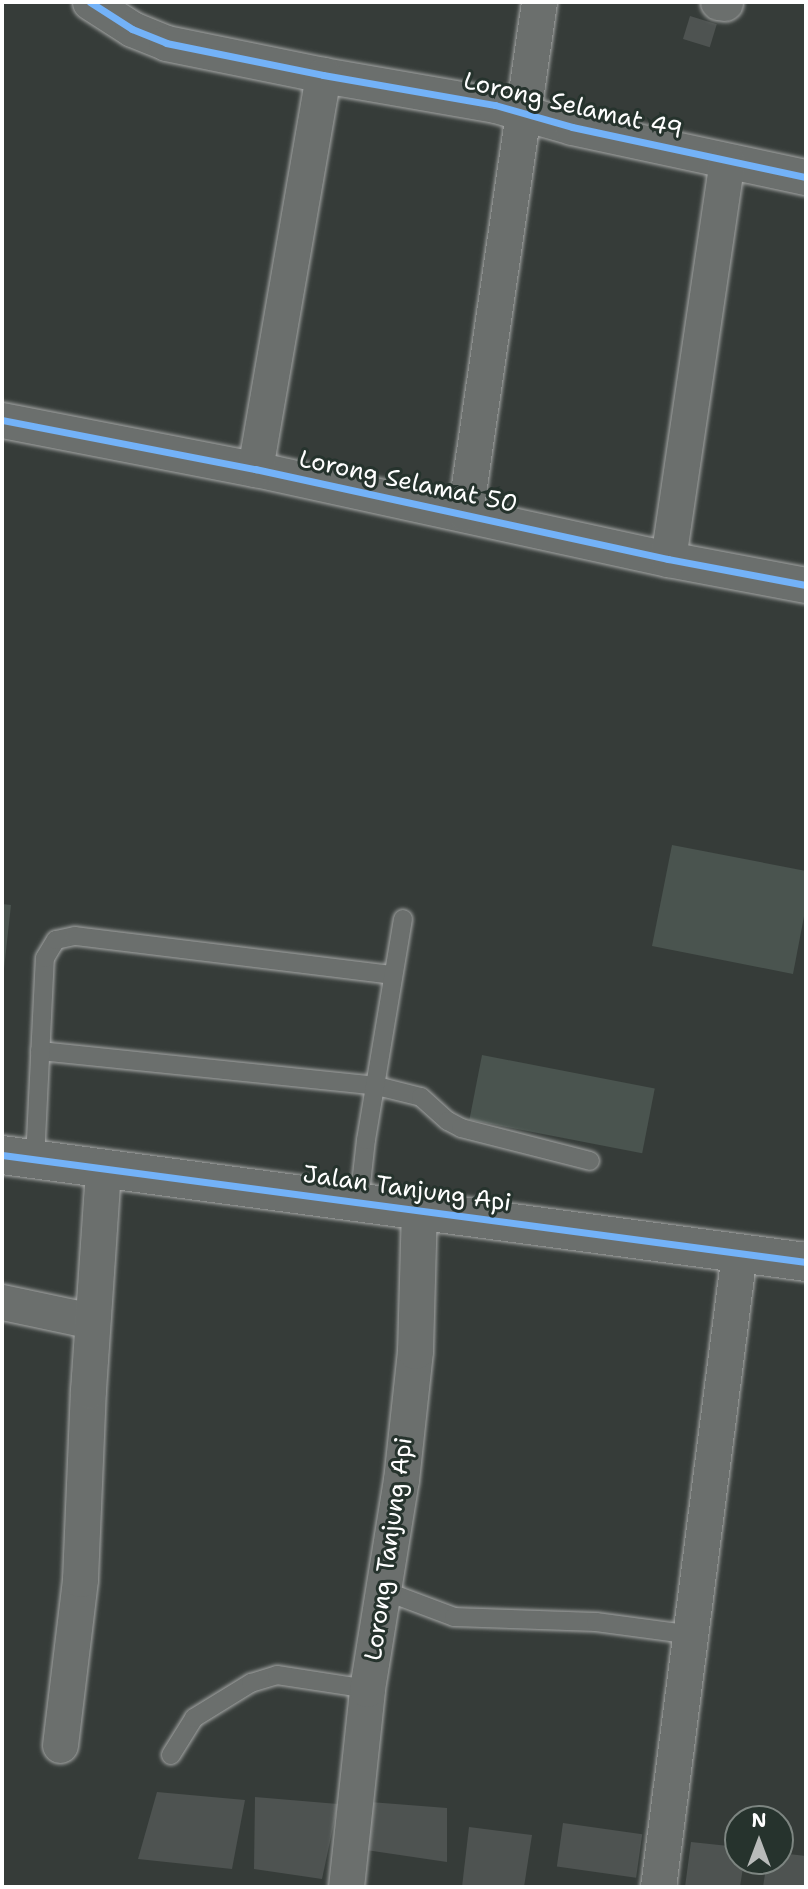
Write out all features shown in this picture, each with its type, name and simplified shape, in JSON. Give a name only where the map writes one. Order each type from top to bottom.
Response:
[{"type":"street","name":"Lorong Selamat 49","points":[[90,2],[132,29],[166,43],[324,75],[495,105],[727,161],[806,177]]},
{"type":"street","points":[[465,513],[538,2]]},
{"type":"street","points":[[255,469],[324,75]]},
{"type":"street","points":[[668,559],[727,161]]},
{"type":"street","name":"Lorong Selamat 50","points":[[2,420],[255,469],[668,559],[806,585]]},
{"type":"street","name":"Jalan Tanjung Api","points":[[18,1157],[806,1262]]},
{"type":"street","points":[[60,1745],[80,1579],[92,1321],[103,1169]]},
{"type":"street","name":"Lorong Tanjung Api","points":[[346,1887],[368,1689],[401,1480],[415,1351],[419,1210]]},
{"type":"street","points":[[658,1887],[693,1635],[739,1253]]},
{"type":"street","points":[[2,1302],[92,1321]]},
{"type":"lane","points":[[359,1202],[403,919]]},
{"type":"lane","points":[[18,1157],[40,1051],[45,958],[57,940],[75,936],[393,975]]},
{"type":"lane","points":[[40,1051],[377,1086],[421,1097],[448,1121],[461,1128],[590,1161]]},
{"type":"lane","points":[[385,1591],[454,1617],[474,1620],[520,1618],[596,1622],[693,1635]]},
{"type":"lane","points":[[171,1755],[194,1718],[251,1683],[277,1675],[368,1689]]},
{"type":"shaded area","points":[[672,845],[806,871],[806,906],[793,974],[652,946]]},
{"type":"shaded area","points":[[2,904],[11,905],[3,978],[2,978]]},
{"type":"shaded area","points":[[482,1055],[655,1089],[642,1153],[469,1120]]},
{"type":"building","points":[[690,16],[717,24],[710,47],[683,39]]},
{"type":"building","points":[[157,1792],[245,1800],[232,1869],[138,1859]]},
{"type":"building","points":[[255,1797],[338,1804],[322,1879],[254,1869]]},
{"type":"building","points":[[370,1802],[447,1808],[447,1862],[366,1850]]},
{"type":"building","points":[[563,1823],[642,1834],[636,1878],[557,1867]]},
{"type":"building","points":[[469,1827],[532,1835],[524,1887],[462,1887]]},
{"type":"building","points":[[691,1842],[724,1846],[724,1875],[742,1875],[740,1887],[685,1887]]},
{"type":"building","points":[[794,1855],[806,1856],[806,1887],[763,1887],[765,1875],[794,1875]]},
{"type":"cycle path","points":[[90,2],[132,29],[166,43],[323,75],[495,105],[572,127],[806,177]]},
{"type":"cycle path","points":[[2,420],[255,469],[668,559],[806,585]]},
{"type":"cycle path","points":[[2,1155],[806,1262]]}]
